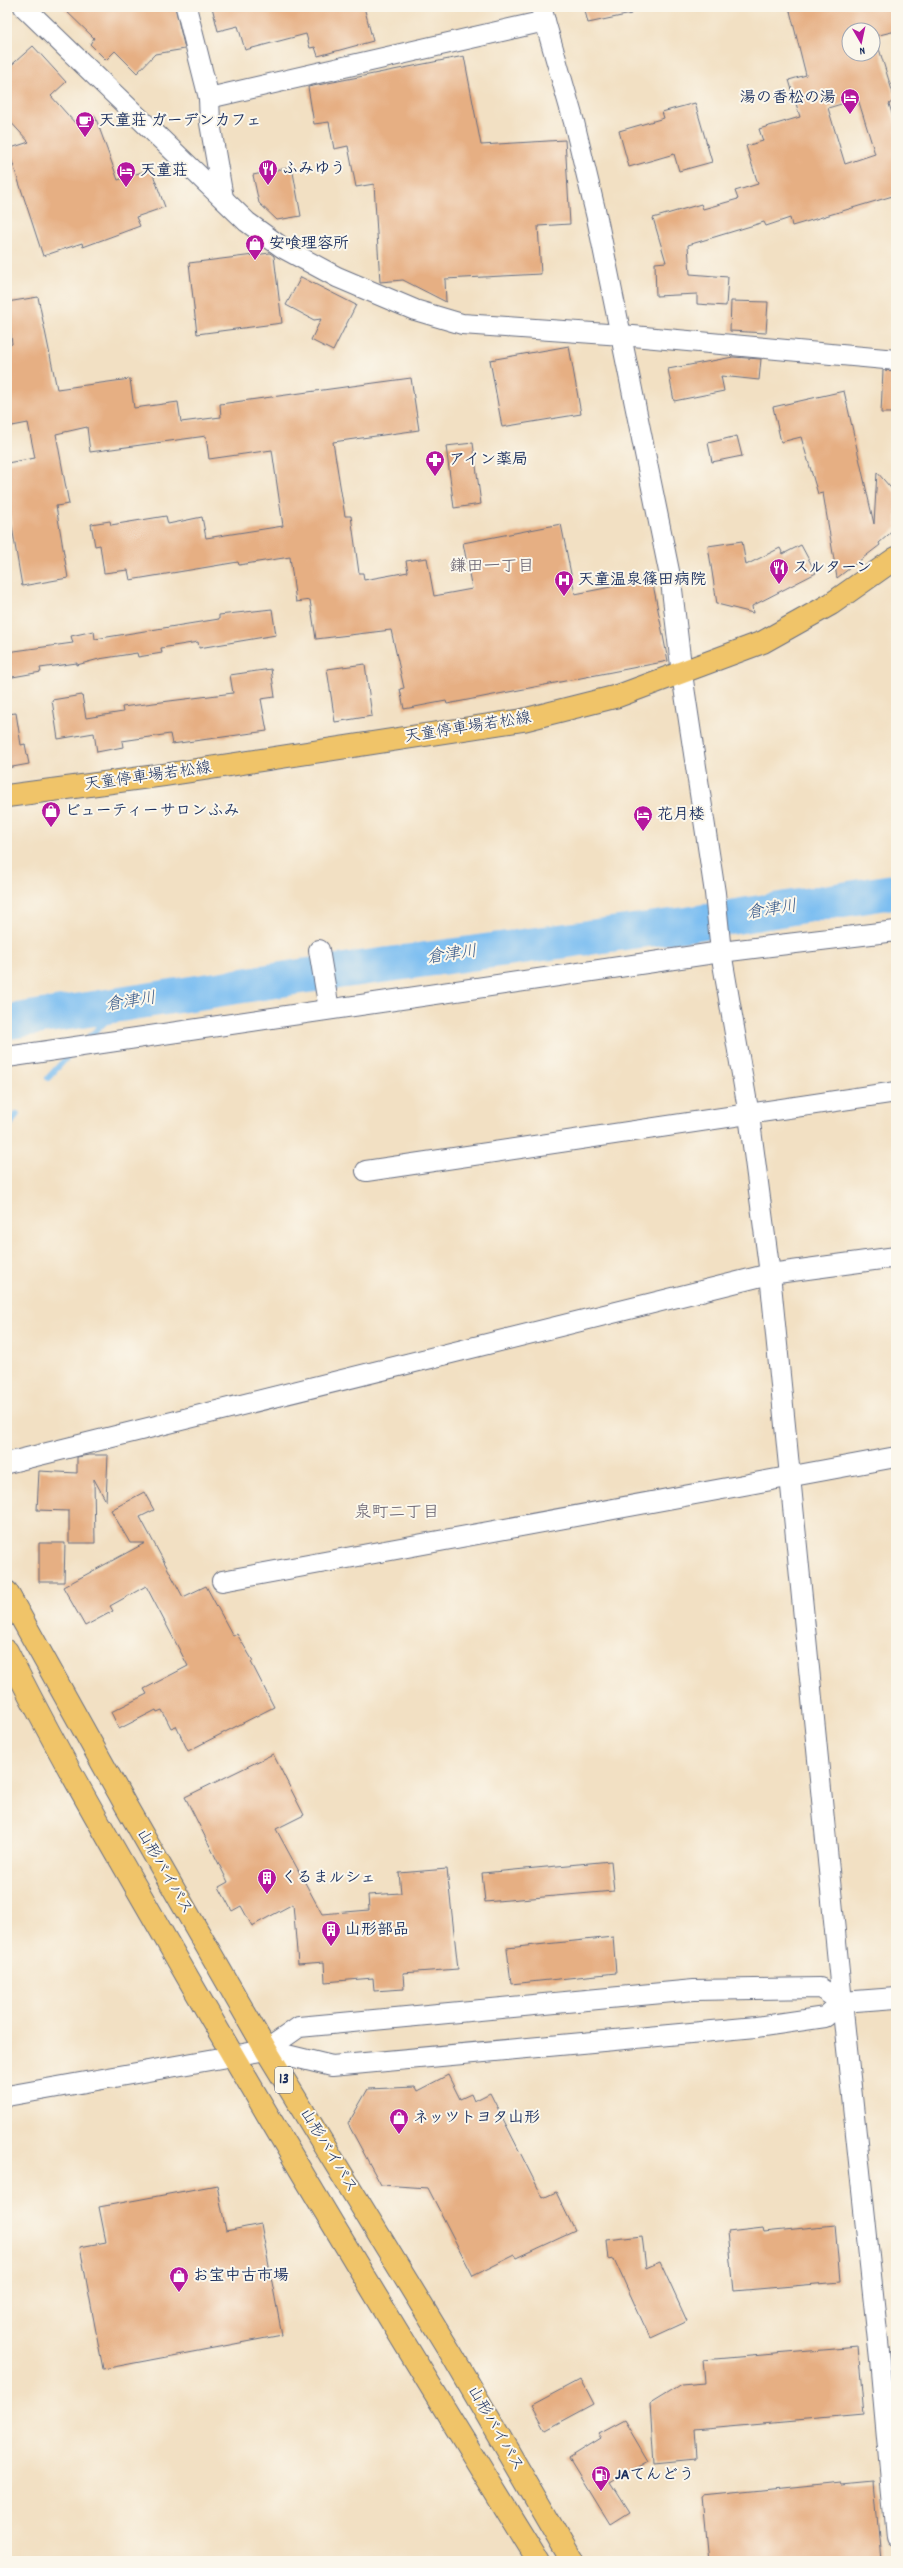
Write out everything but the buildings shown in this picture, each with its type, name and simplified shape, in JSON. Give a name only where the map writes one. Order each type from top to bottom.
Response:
[{"type":"main road","name":"天童停車場若松線","points":[[7,796],[164,775],[523,720],[618,696],[682,674],[763,642],[831,604],[896,558]]},
{"type":"main road","name":"山形バイパス","points":[[7,1592],[129,1811],[266,2050],[452,2356],[572,2561]]},
{"type":"main road","name":"山形バイパス","points":[[7,1651],[95,1815],[233,2056],[408,2350],[538,2561]]},
{"type":"street","points":[[24,7],[247,222],[283,248],[337,278],[415,310],[462,324],[622,335],[896,360]]},
{"type":"street","points":[[186,7],[209,98],[210,122],[223,198]]},
{"type":"street","points":[[209,98],[543,14],[578,137],[622,335],[671,581],[682,674],[715,893],[721,952],[749,1115],[770,1274],[842,2002],[880,2360],[896,2537]]},
{"type":"street","points":[[7,1057],[111,1042],[328,1003],[896,931]]},
{"type":"street","points":[[320,954],[328,1003]]},
{"type":"street","points":[[366,1170],[749,1115],[896,1092]]},
{"type":"street","points":[[7,1463],[770,1274],[896,1257]]},
{"type":"street","points":[[222,1581],[409,1545],[790,1478],[896,1457]]},
{"type":"street","points":[[266,2050],[299,2027],[694,1990],[820,1988],[842,2002],[896,1998]]},
{"type":"street","points":[[7,2096],[266,2050],[332,2066],[756,2027],[825,2017],[842,2002]]},
{"type":"waterway","name":"倉津川","points":[[7,1022],[304,976],[689,924],[896,891]]},
{"type":"waterway","points":[[87,1039],[123,1005]]},
{"type":"waterway","points":[[48,1078],[71,1053]]},
{"type":"waterway","points":[[7,1130],[17,1114]]},
{"type":"place","name":"湯の香松の湯","points":[[850,115]]},
{"type":"place","name":"天童荘 ガーデンカフェ","points":[[85,138]]},
{"type":"place","name":"ふみゆう","points":[[268,186]]},
{"type":"place","name":"天童荘","points":[[126,188]]},
{"type":"place","name":"安喰理容所","points":[[255,261]]},
{"type":"place","name":"アイン薬局","points":[[435,477]]},
{"type":"place","name":"スルターン","points":[[779,585]]},
{"type":"place","name":"天童温泉篠田病院","points":[[564,597]]},
{"type":"place","name":"ビューティーサロンふみ","points":[[51,828]]},
{"type":"place","name":"花月楼","points":[[643,832]]},
{"type":"place","name":"くるまルシェ","points":[[267,1895]]},
{"type":"place","name":"山形部品","points":[[331,1947]]},
{"type":"place","name":"ネッツトヨタ山形","points":[[399,2135]]},
{"type":"place","name":"お宝中古市場","points":[[179,2293]]},
{"type":"place","name":"JAてんどう","points":[[601,2492]]},
{"type":"district","name":"鎌田一丁目","points":[[492,568]]},
{"type":"district","name":"泉町二丁目","points":[[397,1514]]}]
